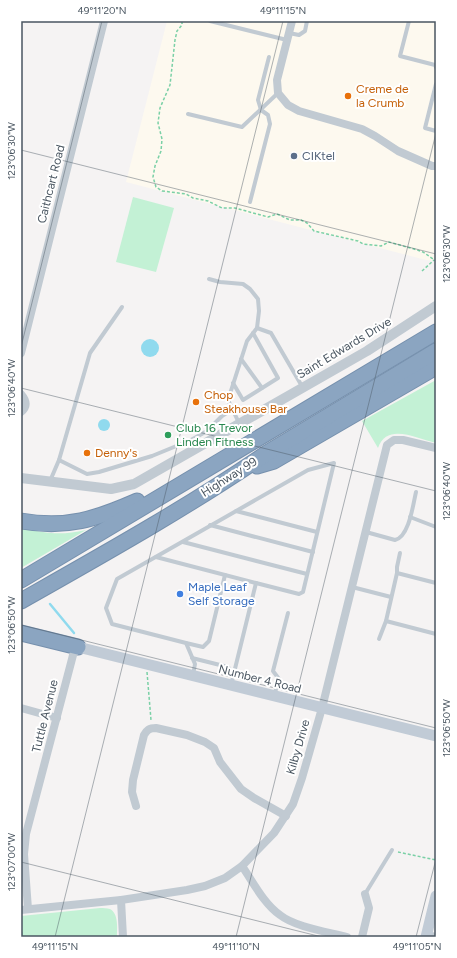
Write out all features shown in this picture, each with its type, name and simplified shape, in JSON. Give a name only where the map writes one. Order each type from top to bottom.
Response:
[{"type":"highway","points":[[422,341],[436,327]]},
{"type":"highway","name":"Highway 99","points":[[21,580],[182,482],[436,332]]},
{"type":"highway","name":"Highway 99","points":[[21,601],[165,517],[267,453],[436,351]]},
{"type":"highway","points":[[242,470],[274,461],[436,367]]},
{"type":"highway","points":[[21,522],[45,525],[89,520],[182,482]]},
{"type":"highway","points":[[21,633],[78,648]]},
{"type":"main road","name":"Number 4 Road","points":[[78,648],[193,676],[232,680],[274,696],[436,736]]},
{"type":"main road","points":[[429,935],[436,896]]},
{"type":"street","name":"Caithcart Road","points":[[21,353],[104,21]]},
{"type":"street","points":[[292,21],[277,80],[278,93],[288,105],[299,111],[362,130],[375,136],[398,151],[432,166],[436,166]]},
{"type":"street","name":"Saint Edwards Drive","points":[[21,478],[111,489],[134,484],[367,351],[436,306]]},
{"type":"street","points":[[21,394],[26,399],[27,403],[21,412]]},
{"type":"street","name":"Kilby Drive","points":[[25,909],[121,900],[205,886],[224,878],[242,866],[267,842],[293,804],[301,783],[322,708],[386,449],[390,442],[394,440],[403,440],[436,448]]},
{"type":"street","name":"Tuttle Avenue","points":[[25,909],[24,834],[57,718],[73,655],[78,648]]},
{"type":"street","points":[[21,708],[57,718]]},
{"type":"street","points":[[136,806],[132,792],[133,780],[144,735],[147,730],[152,728],[187,735],[205,742],[214,748],[220,762],[242,789],[254,798],[286,816]]},
{"type":"street","points":[[242,866],[267,902],[279,915],[288,921],[347,937]]},
{"type":"street","points":[[362,937],[369,908],[365,894]]},
{"type":"street","points":[[121,900],[123,937]]},
{"type":"lane","points":[[210,21],[288,37],[299,35],[305,31],[307,21]]},
{"type":"lane","points":[[409,21],[400,56],[435,65],[436,67]]},
{"type":"lane","points":[[250,202],[270,124],[268,115],[261,110],[258,100],[269,57]]},
{"type":"lane","points":[[436,84],[425,128],[436,131]]},
{"type":"lane","points":[[188,114],[242,128],[278,93]]},
{"type":"lane","points":[[209,279],[220,282],[243,284],[258,298],[259,311],[257,328],[247,341],[228,400],[240,424]]},
{"type":"lane","points":[[50,482],[59,460],[90,353],[122,307]]},
{"type":"lane","points":[[257,328],[271,334],[303,388]]},
{"type":"lane","points":[[233,382],[243,400],[278,378],[253,332]]},
{"type":"lane","points":[[241,359],[262,388]]},
{"type":"lane","points":[[59,460],[87,474],[99,472],[152,456],[191,440],[207,431],[222,416],[233,409]]},
{"type":"lane","points":[[156,557],[299,594],[303,592],[334,463],[308,470],[117,579],[106,608],[112,624],[203,647],[209,641],[225,575]]},
{"type":"lane","points":[[365,532],[395,540],[400,539],[403,536],[410,517],[416,492]]},
{"type":"lane","points":[[236,511],[317,532]]},
{"type":"lane","points":[[410,517],[436,527]]},
{"type":"lane","points":[[210,525],[313,552]]},
{"type":"lane","points":[[183,542],[307,574]]},
{"type":"lane","points":[[379,639],[386,621],[400,553]]},
{"type":"lane","points":[[397,573],[436,583]]},
{"type":"lane","points":[[232,680],[256,583]]},
{"type":"lane","points":[[351,587],[391,597]]},
{"type":"lane","points":[[274,696],[279,679],[273,671],[288,614]]},
{"type":"lane","points":[[386,621],[436,634]]},
{"type":"lane","points":[[186,642],[195,664],[193,676]]},
{"type":"lane","points":[[192,658],[228,667],[232,680]]},
{"type":"lane","points":[[365,894],[392,850]]},
{"type":"path","points":[[182,21],[182,25],[177,31],[175,40],[170,85],[160,108],[158,124],[162,139],[161,151],[154,166],[153,177],[156,187],[162,192],[186,194],[193,198],[208,201],[222,208],[235,208],[268,217],[278,214],[290,220],[301,220],[307,223],[314,231],[358,241],[363,244],[381,246],[389,242],[414,249],[423,252],[435,260],[422,271]]},
{"type":"path","points":[[147,672],[152,728]]},
{"type":"path","points":[[392,850],[436,860]]},
{"type":"path","points":[[21,927],[22,937]]},
{"type":"shaded area","points":[[167,21],[436,21],[436,261],[426,260],[126,182]]},
{"type":"green space","points":[[133,197],[174,208],[156,272],[116,262]]},
{"type":"green space","points":[[436,380],[436,443],[403,434],[395,434],[382,440],[378,448],[362,421]]},
{"type":"green space","points":[[21,528],[53,533],[68,533],[86,530],[21,568]]},
{"type":"green space","points":[[100,908],[110,909],[115,914],[117,922],[117,937],[21,937],[21,916]]},
{"type":"water","points":[[150,339],[156,342],[159,348],[156,354],[150,357],[144,354],[141,348],[144,342]]},
{"type":"water","points":[[102,419],[106,419],[110,425],[106,431],[102,431],[98,427],[98,423]]},
{"type":"waterway","points":[[50,604],[74,633]]},
{"type":"place","name":"Creme de la Crumb","points":[[348,96]]},
{"type":"place","name":"CIKtel","points":[[294,156]]},
{"type":"place","name":"Chop Steakhouse Bar","points":[[196,402]]},
{"type":"place","name":"Club 16 Trevor Linden Fitness","points":[[168,435]]},
{"type":"place","name":"Denny's","points":[[87,453]]},
{"type":"place","name":"Maple Leaf Self Storage","points":[[180,594]]}]
